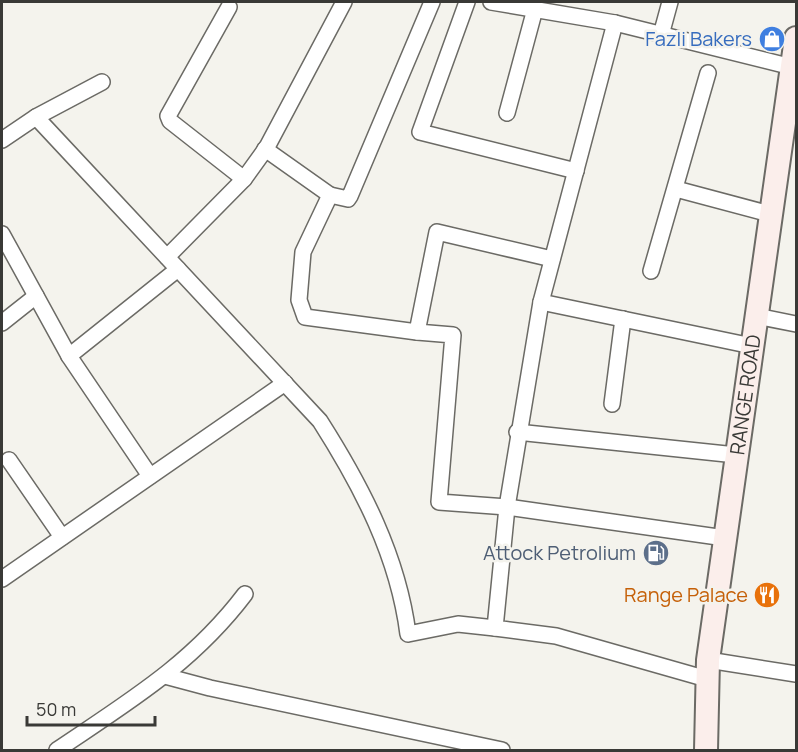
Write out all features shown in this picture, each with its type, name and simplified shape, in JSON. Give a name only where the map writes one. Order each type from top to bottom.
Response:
[{"type":"main road","name":"RANGE ROAD","points":[[706,750],[708,669],[770,214],[791,109],[792,67],[796,38]]},
{"type":"street","points":[[167,257],[244,179],[266,149],[344,2]]},
{"type":"street","points":[[266,149],[330,195],[348,199],[432,2]]},
{"type":"street","points":[[467,2],[420,132],[576,171]]},
{"type":"street","points":[[491,2],[615,23],[792,67]]},
{"type":"street","points":[[661,35],[670,2]]},
{"type":"street","points":[[229,7],[168,116],[170,121],[244,179]]},
{"type":"street","points":[[507,113],[535,9]]},
{"type":"street","points":[[495,628],[517,432],[541,302],[615,23]]},
{"type":"street","points":[[651,271],[708,73]]},
{"type":"street","points":[[2,140],[36,117],[102,82]]},
{"type":"street","points":[[36,117],[320,421],[347,464],[392,558],[403,598],[408,634],[458,624],[556,636],[708,669],[796,674]]},
{"type":"street","points":[[676,189],[770,214]]},
{"type":"street","points":[[330,195],[303,252],[299,300],[305,317],[453,336],[439,502],[507,507],[725,538]]},
{"type":"street","points":[[417,332],[436,232],[552,259]]},
{"type":"street","points":[[2,234],[69,356],[150,476]]},
{"type":"street","points":[[69,356],[178,269]]},
{"type":"street","points":[[2,323],[36,296]]},
{"type":"street","points":[[541,302],[752,346]]},
{"type":"street","points":[[756,316],[796,324]]},
{"type":"street","points":[[612,404],[623,319]]},
{"type":"street","points":[[2,579],[285,383]]},
{"type":"street","points":[[517,432],[736,454]]},
{"type":"street","points":[[9,460],[62,537]]},
{"type":"street","points":[[57,750],[165,676],[207,640],[245,594]]},
{"type":"street","points":[[165,676],[319,712],[502,750]]},
{"type":"place","name":"Fazli Bakers","points":[[772,39]]},
{"type":"place","name":"Attock Petrolium","points":[[656,553]]},
{"type":"place","name":"Range Palace","points":[[767,595]]}]
